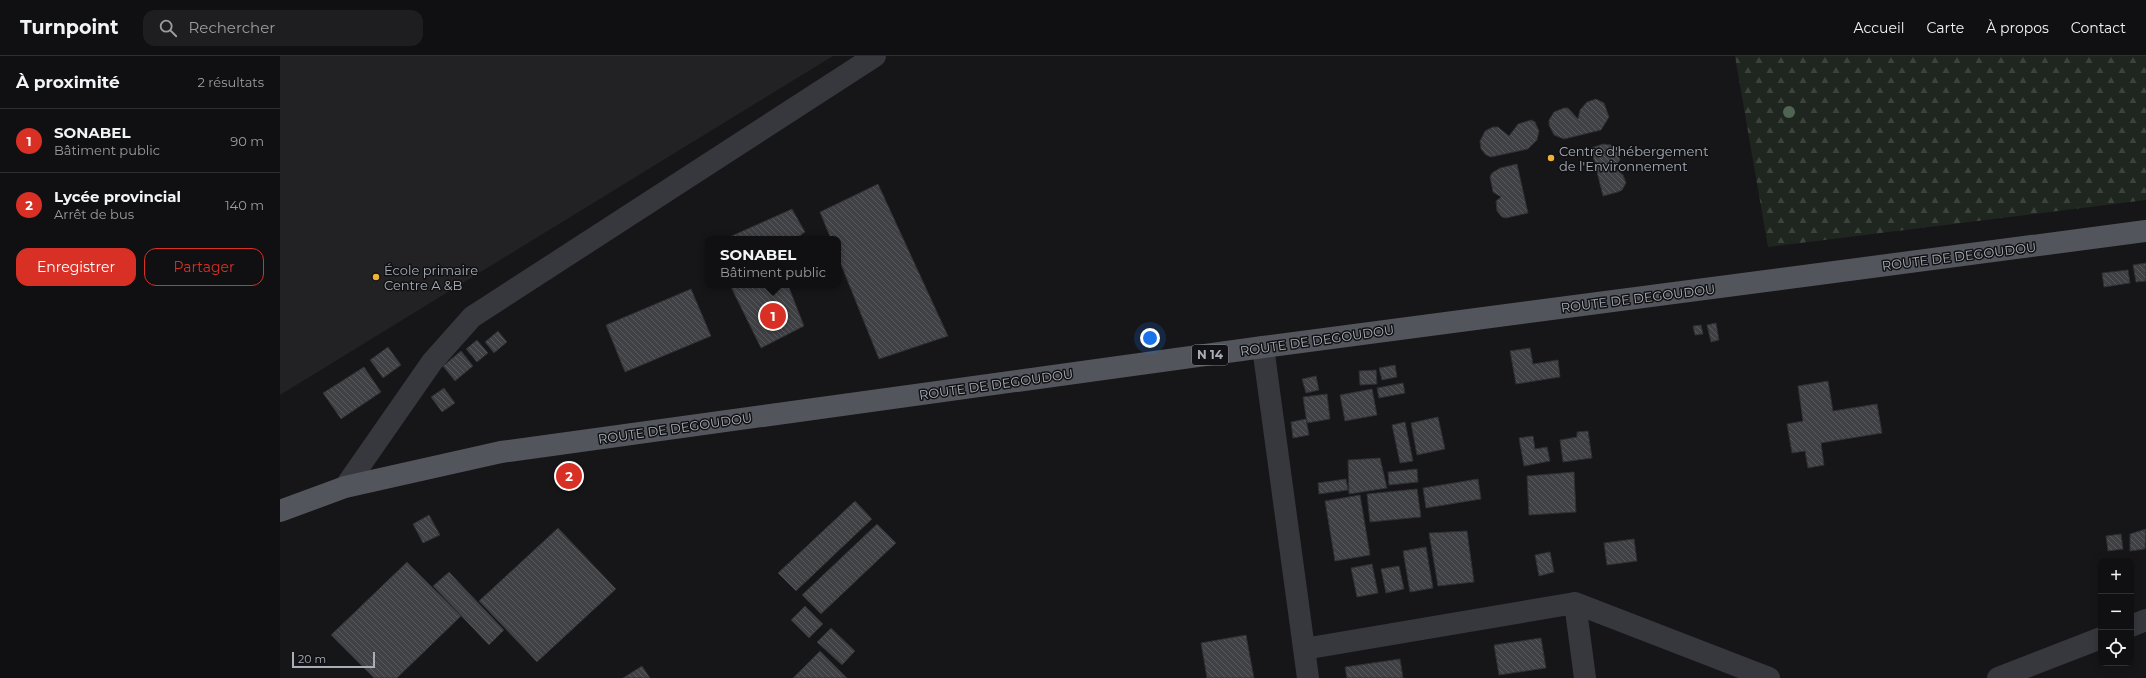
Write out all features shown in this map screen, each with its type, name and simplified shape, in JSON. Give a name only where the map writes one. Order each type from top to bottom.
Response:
[{"type":"main road","name":"ROUTE DE DEGOUDOU","points":[[280,511],[345,487],[501,452],[1263,347],[2146,231]]},
{"type":"street","points":[[345,487],[432,362],[472,317],[874,56]]},
{"type":"street","points":[[1263,347],[1308,678]]},
{"type":"street","points":[[1304,649],[1575,603],[1769,678]]},
{"type":"street","points":[[1575,603],[1585,678]]},
{"type":"street","points":[[2134,625],[2146,620]]},
{"type":"street","points":[[1998,678],[2098,639]]},
{"type":"shaded area","name":"École primaire Centre A &B","points":[[280,56],[833,56],[280,395]]},
{"type":"green space","points":[[1735,56],[2146,56],[2146,200],[1768,247]]},
{"type":"building","points":[[1596,99],[1604,103],[1609,117],[1601,130],[1564,139],[1554,135],[1549,125],[1549,120],[1554,112],[1568,108],[1578,119],[1580,110],[1587,102]]},
{"type":"building","points":[[1531,120],[1535,122],[1539,131],[1537,140],[1528,149],[1491,157],[1486,155],[1481,149],[1480,141],[1485,131],[1493,127],[1498,127],[1509,136],[1518,124]]},
{"type":"building","points":[[1603,144],[1611,145],[1618,151],[1620,160],[1614,168],[1623,175],[1626,183],[1622,190],[1603,196],[1591,148]]},
{"type":"building","points":[[1517,164],[1528,213],[1506,218],[1502,217],[1497,211],[1496,201],[1501,197],[1493,192],[1490,177],[1492,173],[1500,168]]},
{"type":"building","points":[[878,184],[948,336],[879,359],[841,264],[841,236],[830,236],[820,212]]},
{"type":"building","points":[[792,209],[805,232],[799,236],[732,236]]},
{"type":"building","points":[[2146,263],[2146,281],[2136,282],[2133,265]]},
{"type":"building","points":[[2128,270],[2130,283],[2104,287],[2102,273]]},
{"type":"building","points":[[731,288],[789,288],[804,326],[761,348]]},
{"type":"building","points":[[691,289],[711,336],[625,372],[606,325]]},
{"type":"building","points":[[1716,323],[1719,340],[1711,342],[1707,325]]},
{"type":"building","points":[[1701,325],[1703,334],[1695,335],[1693,326]]},
{"type":"building","points":[[498,331],[507,342],[494,353],[485,342]]},
{"type":"building","points":[[477,340],[488,353],[477,362],[466,349]]},
{"type":"building","points":[[388,347],[401,365],[383,378],[370,360]]},
{"type":"building","points":[[1530,348],[1533,364],[1558,360],[1560,377],[1516,384],[1510,351]]},
{"type":"building","points":[[461,351],[473,366],[455,381],[443,366]]},
{"type":"building","points":[[1395,365],[1397,377],[1382,380],[1379,368]]},
{"type":"building","points":[[364,367],[381,392],[341,419],[323,393]]},
{"type":"building","points":[[1376,370],[1377,384],[1360,385],[1359,371]]},
{"type":"building","points":[[1316,376],[1319,390],[1306,393],[1302,379]]},
{"type":"building","points":[[1828,381],[1833,411],[1877,404],[1882,433],[1821,443],[1824,465],[1808,468],[1805,451],[1792,453],[1787,424],[1803,421],[1798,386]]},
{"type":"building","points":[[1403,383],[1405,393],[1379,398],[1377,388]]},
{"type":"building","points":[[444,388],[455,403],[442,412],[431,397]]},
{"type":"building","points":[[1372,389],[1377,415],[1345,421],[1340,395]]},
{"type":"building","points":[[1327,394],[1330,419],[1307,423],[1303,397]]},
{"type":"building","points":[[1438,417],[1445,449],[1417,455],[1411,423]]},
{"type":"building","points":[[1306,419],[1309,435],[1293,438],[1291,422]]},
{"type":"building","points":[[1405,422],[1413,461],[1400,463],[1392,425]]},
{"type":"building","points":[[1588,431],[1592,458],[1563,462],[1560,440],[1577,437],[1577,432]]},
{"type":"building","points":[[1533,436],[1535,449],[1547,447],[1550,461],[1524,466],[1519,438]]},
{"type":"building","points":[[1380,458],[1387,488],[1349,494],[1348,460]]},
{"type":"building","points":[[1417,469],[1418,482],[1389,485],[1388,472]]},
{"type":"building","points":[[1574,472],[1576,512],[1529,515],[1527,476]]},
{"type":"building","points":[[1346,479],[1348,490],[1319,494],[1318,483]]},
{"type":"building","points":[[1478,479],[1481,499],[1426,508],[1423,488]]},
{"type":"building","points":[[1417,489],[1421,517],[1370,522],[1367,494]]},
{"type":"building","points":[[1360,495],[1370,555],[1335,561],[1325,501]]},
{"type":"building","points":[[855,501],[872,519],[796,591],[778,573]]},
{"type":"building","points":[[429,515],[440,535],[423,543],[413,524]]},
{"type":"building","points":[[877,524],[896,543],[821,614],[802,595]]},
{"type":"building","points":[[558,528],[616,589],[537,662],[479,601]]},
{"type":"building","points":[[2146,529],[2145,549],[2130,551],[2130,534]]},
{"type":"building","points":[[1467,531],[1474,582],[1438,586],[1429,533]]},
{"type":"building","points":[[2121,534],[2123,549],[2108,551],[2106,536]]},
{"type":"building","points":[[1634,539],[1637,561],[1607,565],[1604,543]]},
{"type":"building","points":[[1426,547],[1433,588],[1410,592],[1403,551]]},
{"type":"building","points":[[1550,552],[1554,572],[1539,576],[1535,555]]},
{"type":"building","points":[[407,562],[461,616],[397,678],[374,678],[331,635]]},
{"type":"building","points":[[1372,564],[1378,593],[1357,597],[1351,568]]},
{"type":"building","points":[[1399,566],[1404,589],[1386,593],[1381,569]]},
{"type":"building","points":[[449,572],[504,630],[489,645],[433,586]]},
{"type":"building","points":[[805,606],[823,624],[809,638],[791,620]]},
{"type":"building","points":[[831,628],[855,651],[842,665],[817,642]]},
{"type":"building","points":[[1246,635],[1254,678],[1207,678],[1201,643]]},
{"type":"building","points":[[1541,638],[1546,668],[1499,675],[1494,645]]},
{"type":"building","points":[[820,651],[847,678],[793,678]]},
{"type":"building","points":[[1400,659],[1403,678],[1347,678],[1345,667]]},
{"type":"building","points":[[642,666],[650,678],[623,678]]},
{"type":"place","name":"Centre d'hébergement de l'Environnement","points":[[1551,158]]},
{"type":"place","name":"École primaire Centre A &B","points":[[376,277]]},
{"type":"place","name":"SONABEL","points":[[773,316]]},
{"type":"place","name":"Lycée provincial","points":[[569,476]]}]
